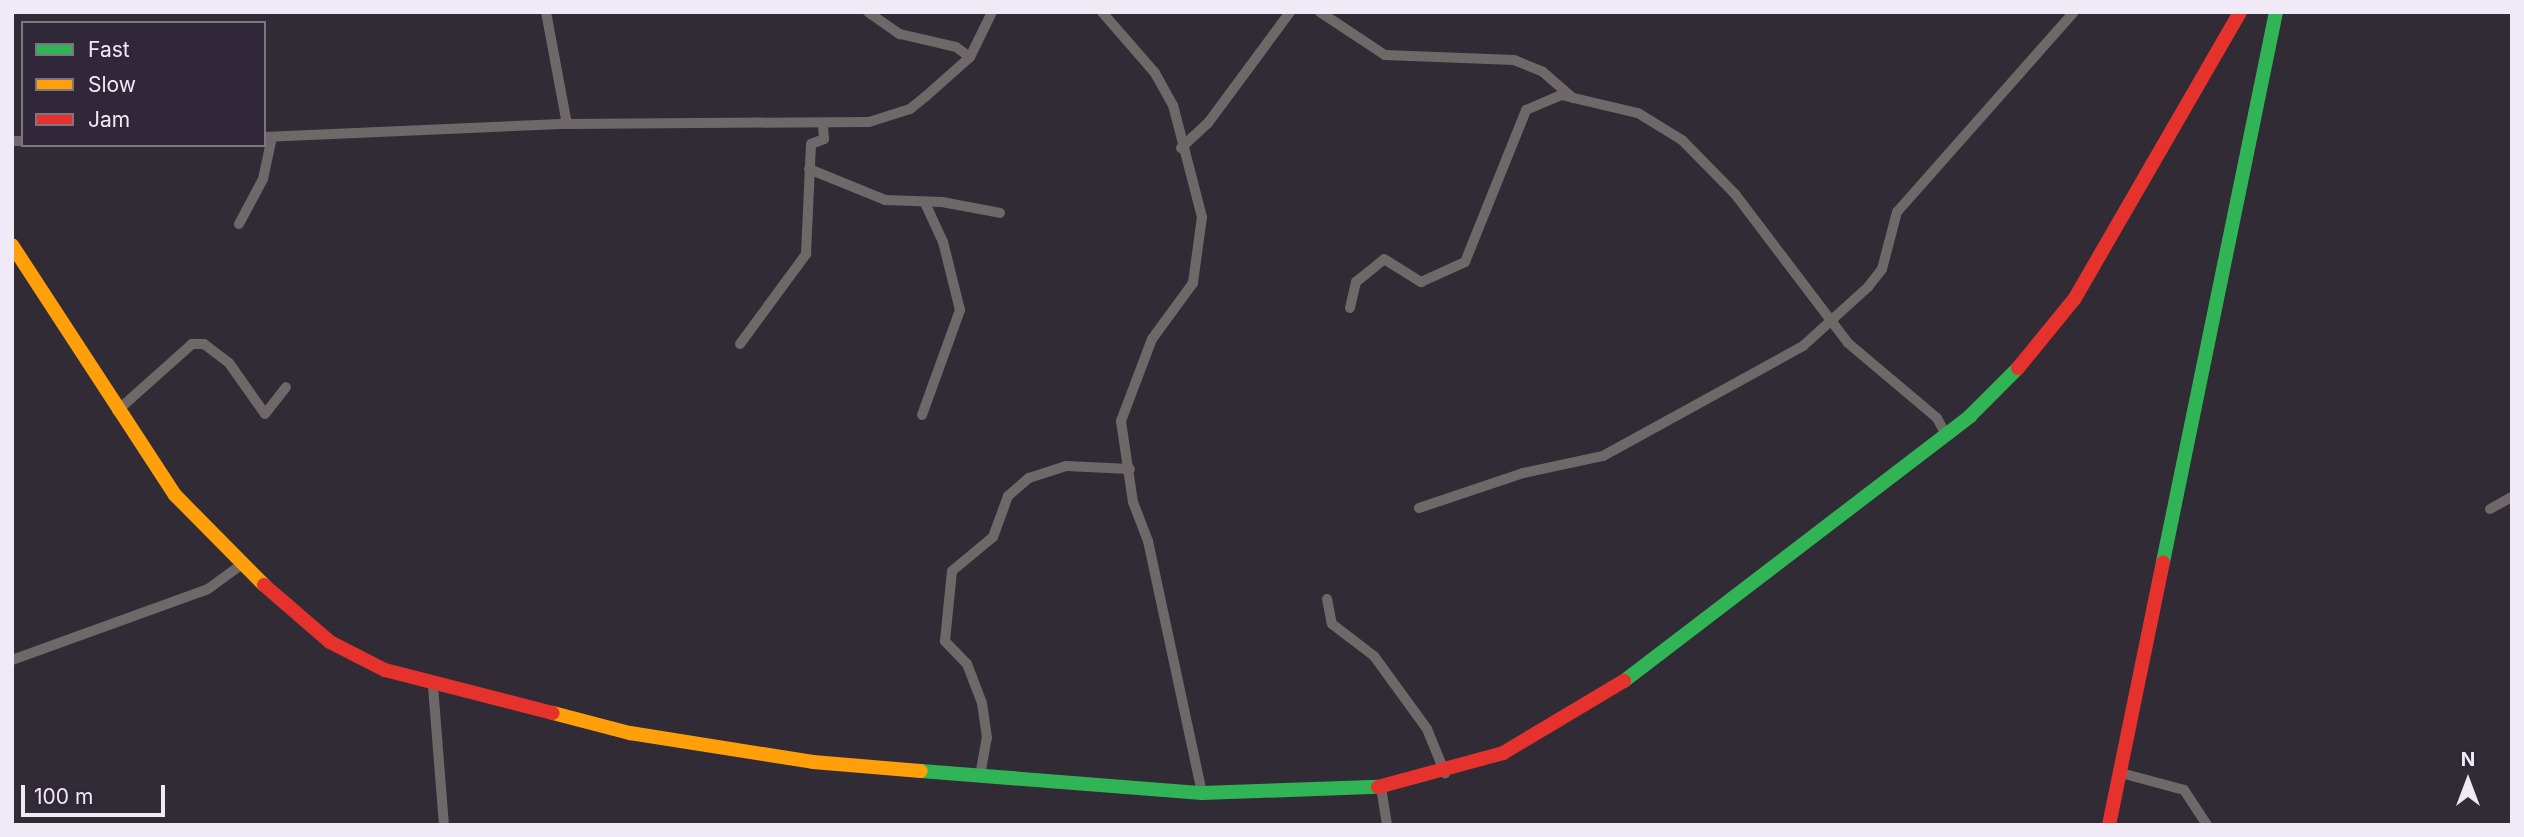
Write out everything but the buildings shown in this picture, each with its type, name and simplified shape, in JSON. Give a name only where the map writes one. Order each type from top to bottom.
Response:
[{"type":"main road","points":[[12,245],[117,411],[175,495],[240,566],[330,642],[433,686],[723,748],[980,776],[1202,793],[1381,787],[1445,773],[1503,753],[1627,679],[1946,435],[2009,380],[2053,330],[2241,12]]},
{"type":"main road","points":[[2109,825],[2276,12]]},
{"type":"street","points":[[546,12],[567,124]]},
{"type":"street","points":[[869,12],[900,34],[956,47],[970,57]]},
{"type":"street","points":[[239,224],[263,179],[268,137],[567,124],[869,122],[910,109],[970,57],[992,12]]},
{"type":"street","points":[[1102,12],[1155,73],[1172,104],[1181,148],[1202,217],[1199,268],[1152,339],[1125,400],[1122,443],[1202,793]]},
{"type":"street","points":[[1181,148],[1208,123],[1290,12]]},
{"type":"street","points":[[1320,12],[1385,55],[1514,60],[1544,72],[1574,99]]},
{"type":"street","points":[[1419,508],[1634,443],[1787,358],[1830,322],[1882,269],[1896,212],[2074,12]]},
{"type":"street","points":[[1350,308],[1356,282],[1384,259],[1421,282],[1465,262],[1526,110],[1561,95],[1638,113],[1682,140],[1735,194],[1830,322],[1862,359],[1937,418],[1946,435]]},
{"type":"street","points":[[740,344],[806,254],[811,144],[824,139],[822,124]]},
{"type":"street","points":[[809,169],[885,200],[1000,213]]},
{"type":"street","points":[[922,415],[960,310],[943,242],[925,203]]},
{"type":"street","points":[[117,411],[192,344],[204,344],[229,363],[265,414],[286,387]]},
{"type":"street","points":[[980,776],[987,738],[982,703],[968,664],[945,641],[952,571],[993,537],[1008,496],[1030,478],[1066,466],[1130,469]]},
{"type":"street","points":[[2490,509],[2512,498]]},
{"type":"street","points":[[12,660],[196,594],[240,566]]},
{"type":"street","points":[[1327,599],[1332,624],[1374,656],[1427,729],[1445,773]]},
{"type":"street","points":[[433,686],[444,825]]},
{"type":"street","points":[[2121,773],[2184,790],[2207,825]]},
{"type":"street","points":[[1381,787],[1387,825]]},
{"type":"traffic: fast","points":[[2163,562],[2276,12]]},
{"type":"traffic: fast","points":[[1624,681],[1970,416],[2018,368]]},
{"type":"traffic: fast","points":[[921,771],[1202,793],[1378,787]]},
{"type":"traffic: slow","points":[[12,245],[175,495],[264,585]]},
{"type":"traffic: slow","points":[[553,713],[630,733],[813,762],[921,771]]},
{"type":"traffic: jam","points":[[2018,368],[2075,298],[2240,12]]},
{"type":"traffic: jam","points":[[2109,825],[2163,562]]},
{"type":"traffic: jam","points":[[264,585],[330,642],[385,670],[553,713]]},
{"type":"traffic: jam","points":[[1378,787],[1503,753],[1624,681]]}]
